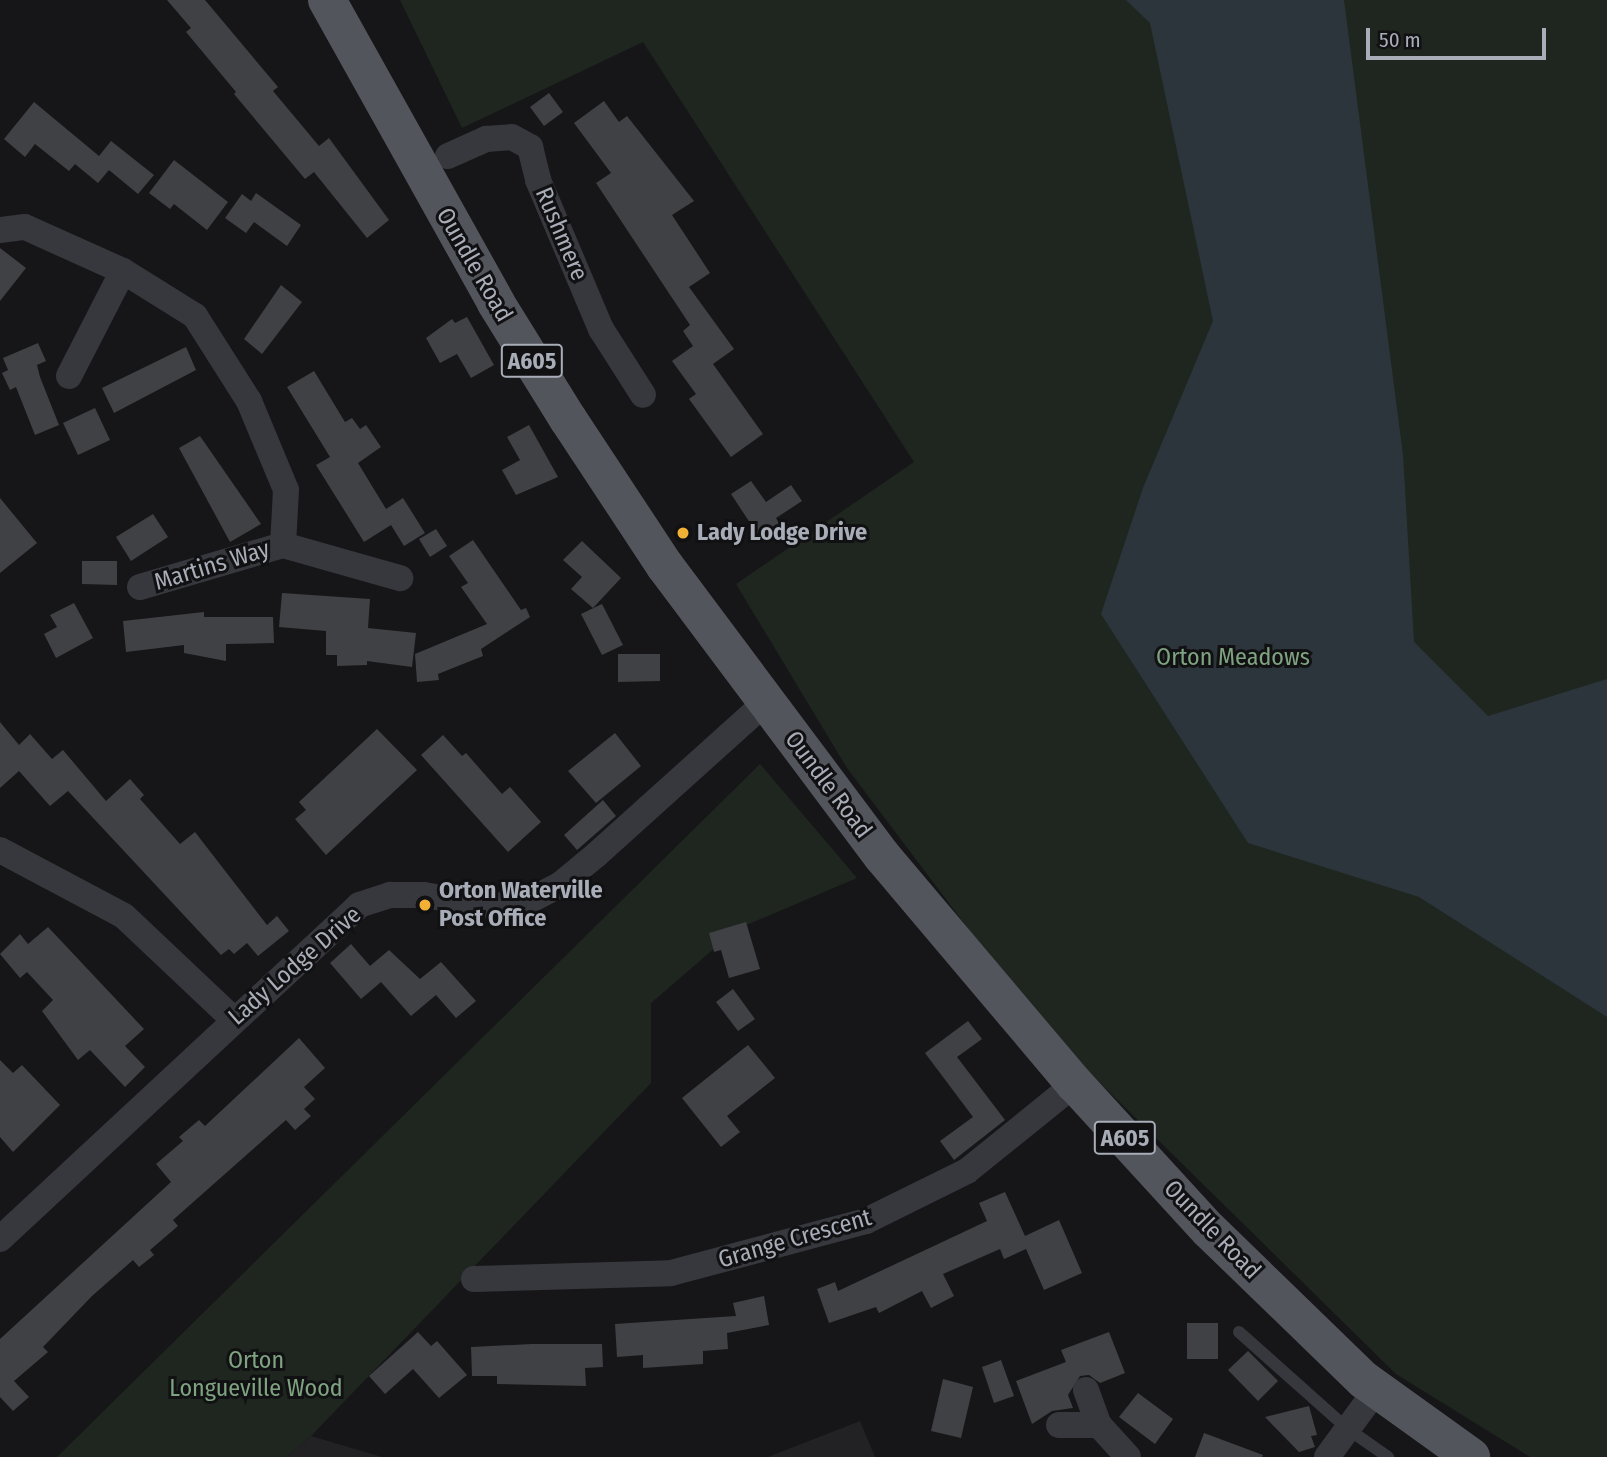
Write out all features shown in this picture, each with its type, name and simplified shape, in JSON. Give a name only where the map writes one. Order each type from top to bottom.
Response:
[{"type":"main road","name":"Oundle Road","points":[[327,0],[496,303],[666,566],[765,703],[882,856],[1076,1084],[1209,1230],[1377,1389],[1471,1457]]},
{"type":"street","name":"Rushmere","points":[[448,156],[486,139],[512,137],[530,147],[538,180],[601,329],[643,395]]},
{"type":"street","name":"Martins Way","points":[[0,230],[25,227],[123,271],[195,316],[249,401],[286,490],[283,545]]},
{"type":"street","points":[[69,376],[123,271]]},
{"type":"street","name":"Martins Way","points":[[140,587],[283,545],[400,578]]},
{"type":"street","name":"Lady Lodge Drive","points":[[0,1239],[233,1019],[359,905],[390,895],[412,895],[491,906],[514,904],[561,884],[765,703]]},
{"type":"street","points":[[0,850],[124,916],[233,1019]]},
{"type":"street","name":"Grange Crescent","points":[[474,1279],[671,1273],[866,1221],[967,1171],[1076,1084]]},
{"type":"street","points":[[1327,1457],[1377,1389]]},
{"type":"street","points":[[1086,1390],[1099,1426],[1128,1457]]},
{"type":"street","points":[[1059,1425],[1099,1426]]},
{"type":"lane","points":[[1239,1332],[1348,1429],[1388,1457]]},
{"type":"shaded area","points":[[1126,0],[1344,0],[1403,455],[1414,642],[1488,716],[1607,679],[1607,1017],[1419,897],[1248,843],[1101,614],[1143,488],[1213,321],[1150,23]]},
{"type":"shaded area","points":[[860,1421],[875,1457],[768,1457]]},
{"type":"shaded area","points":[[311,1436],[382,1457],[287,1457]]},
{"type":"green space","name":"Orton Meadows","points":[[400,0],[1607,0],[1607,1457],[1530,1457],[1396,1374],[1040,1024],[847,768],[736,584],[914,462],[643,42],[462,128]]},
{"type":"green space","name":"Orton Longueville Wood","points":[[760,764],[857,878],[737,929],[651,1003],[651,1083],[311,1436],[287,1457],[57,1457]]},
{"type":"building","points":[[167,0],[205,0],[278,87],[273,91],[319,146],[329,138],[389,220],[367,238],[314,172],[305,179],[186,32],[191,28]]},
{"type":"building","points":[[549,93],[563,112],[544,126],[530,107]]},
{"type":"building","points":[[604,101],[619,122],[627,116],[694,201],[672,215],[710,273],[689,287],[734,349],[713,364],[763,434],[731,457],[689,399],[696,394],[672,361],[693,346],[683,331],[690,325],[596,183],[611,173],[574,123]]},
{"type":"building","points":[[34,102],[99,156],[111,141],[154,175],[138,194],[109,170],[98,183],[75,164],[69,171],[35,144],[25,157],[4,139]]},
{"type":"building","points":[[174,160],[228,202],[207,230],[174,204],[170,209],[149,193]]},
{"type":"building","points":[[256,193],[301,225],[287,246],[254,222],[246,233],[225,218],[242,194],[251,201]]},
{"type":"building","points":[[0,248],[26,268],[0,301]]},
{"type":"building","points":[[281,285],[302,302],[262,354],[244,339]]},
{"type":"building","points":[[467,317],[494,365],[471,378],[457,354],[440,363],[426,338],[452,319],[455,323]]},
{"type":"building","points":[[38,343],[46,361],[37,365],[40,377],[59,425],[35,435],[16,387],[10,390],[2,373],[8,370],[3,358]]},
{"type":"building","points":[[186,347],[196,370],[114,413],[102,388]]},
{"type":"building","points":[[314,371],[345,422],[352,418],[360,429],[366,425],[381,447],[358,463],[386,509],[403,498],[425,533],[404,546],[391,525],[364,542],[316,465],[330,457],[287,387]]},
{"type":"building","points":[[95,408],[110,440],[78,455],[63,423]]},
{"type":"building","points":[[529,425],[558,477],[516,495],[502,470],[520,460],[507,437]]},
{"type":"building","points":[[200,436],[261,524],[230,542],[179,448]]},
{"type":"building","points":[[751,481],[766,502],[791,485],[802,501],[776,518],[780,525],[760,538],[731,494]]},
{"type":"building","points":[[0,498],[37,543],[0,573]]},
{"type":"building","points":[[153,514],[168,537],[131,561],[116,537]]},
{"type":"building","points":[[436,529],[447,546],[430,557],[419,539]]},
{"type":"building","points":[[473,540],[521,610],[526,608],[530,617],[481,649],[483,656],[438,674],[439,680],[417,682],[415,654],[487,624],[461,587],[468,583],[449,556]]},
{"type":"building","points":[[582,541],[621,578],[593,608],[571,589],[582,577],[563,560]]},
{"type":"building","points":[[82,561],[117,561],[117,585],[82,584]]},
{"type":"building","points":[[282,593],[370,599],[368,628],[416,633],[412,667],[367,661],[367,665],[337,666],[337,655],[326,655],[326,631],[279,627]]},
{"type":"building","points":[[74,603],[93,638],[56,658],[44,634],[57,627],[50,615]]},
{"type":"building","points":[[602,604],[623,645],[602,655],[581,614]]},
{"type":"building","points":[[204,612],[204,617],[273,617],[274,643],[226,644],[226,661],[184,653],[184,645],[126,652],[123,621]]},
{"type":"building","points":[[618,654],[660,654],[660,681],[618,682]]},
{"type":"building","points":[[0,722],[19,745],[30,734],[52,759],[63,750],[106,801],[130,779],[144,795],[140,799],[180,844],[195,832],[267,925],[277,916],[289,931],[258,956],[247,943],[234,954],[229,949],[221,955],[68,791],[50,806],[19,771],[0,788]]},
{"type":"building","points":[[377,729],[417,770],[326,855],[295,819],[306,810],[299,802]]},
{"type":"building","points":[[615,733],[641,766],[596,803],[568,771]]},
{"type":"building","points":[[443,735],[462,756],[466,753],[502,794],[510,787],[541,822],[508,852],[421,755]]},
{"type":"building","points":[[603,800],[616,816],[577,850],[564,835]]},
{"type":"building","points":[[746,922],[760,969],[729,978],[721,950],[714,952],[709,933]]},
{"type":"building","points":[[48,927],[144,1029],[125,1046],[145,1067],[125,1087],[90,1050],[78,1060],[42,1011],[53,1000],[27,972],[20,978],[0,954],[20,934],[28,944]]},
{"type":"building","points":[[351,944],[370,966],[389,950],[420,979],[441,962],[476,1001],[456,1018],[436,995],[411,1016],[381,982],[361,999],[330,963]]},
{"type":"building","points":[[733,989],[755,1019],[738,1031],[716,1002]]},
{"type":"building","points":[[968,1021],[982,1039],[957,1057],[1005,1120],[954,1160],[940,1141],[973,1117],[925,1053]]},
{"type":"building","points":[[299,1038],[325,1068],[304,1087],[315,1099],[304,1109],[311,1116],[295,1130],[286,1120],[173,1220],[178,1226],[150,1250],[154,1255],[139,1267],[133,1260],[92,1296],[43,1347],[48,1352],[14,1381],[29,1397],[13,1411],[0,1397],[0,1339],[171,1182],[156,1164],[183,1141],[179,1137],[199,1120],[205,1126]]},
{"type":"building","points":[[748,1045],[775,1078],[727,1116],[740,1132],[721,1147],[682,1098]]},
{"type":"building","points":[[0,1060],[13,1073],[22,1065],[60,1105],[13,1152],[0,1137]]},
{"type":"building","points":[[1005,1192],[1025,1236],[1059,1220],[1082,1273],[1044,1290],[1026,1249],[1004,1259],[1000,1249],[943,1274],[954,1296],[931,1308],[922,1291],[879,1313],[876,1307],[829,1323],[817,1289],[835,1282],[838,1291],[987,1221],[979,1203]]},
{"type":"building","points":[[764,1296],[769,1325],[727,1333],[728,1349],[703,1351],[703,1364],[643,1368],[643,1355],[617,1357],[615,1324],[736,1316],[733,1303]]},
{"type":"building","points":[[1187,1323],[1218,1323],[1218,1359],[1187,1359]]},
{"type":"building","points":[[418,1332],[431,1346],[437,1341],[467,1375],[439,1398],[413,1369],[385,1394],[369,1376]]},
{"type":"building","points":[[1109,1332],[1125,1373],[1100,1383],[1089,1375],[1080,1376],[1068,1395],[1073,1408],[1052,1411],[1032,1424],[1016,1381],[1066,1362],[1061,1350]]},
{"type":"building","points":[[602,1344],[603,1367],[585,1368],[586,1386],[497,1384],[497,1376],[472,1376],[471,1347]]},
{"type":"building","points":[[1248,1351],[1278,1381],[1258,1401],[1228,1370]]},
{"type":"building","points":[[1001,1360],[1014,1396],[994,1403],[982,1367]]},
{"type":"building","points":[[943,1379],[973,1387],[961,1438],[931,1431]]},
{"type":"building","points":[[1138,1393],[1173,1419],[1155,1444],[1119,1417]]},
{"type":"building","points":[[1309,1406],[1317,1435],[1311,1436],[1315,1447],[1299,1452],[1265,1417]]},
{"type":"building","points":[[1204,1433],[1263,1455],[1195,1457]]},
{"type":"place","name":"Lady Lodge Drive","points":[[683,533]]},
{"type":"place","name":"Orton Waterville Post Office","points":[[425,905]]}]
